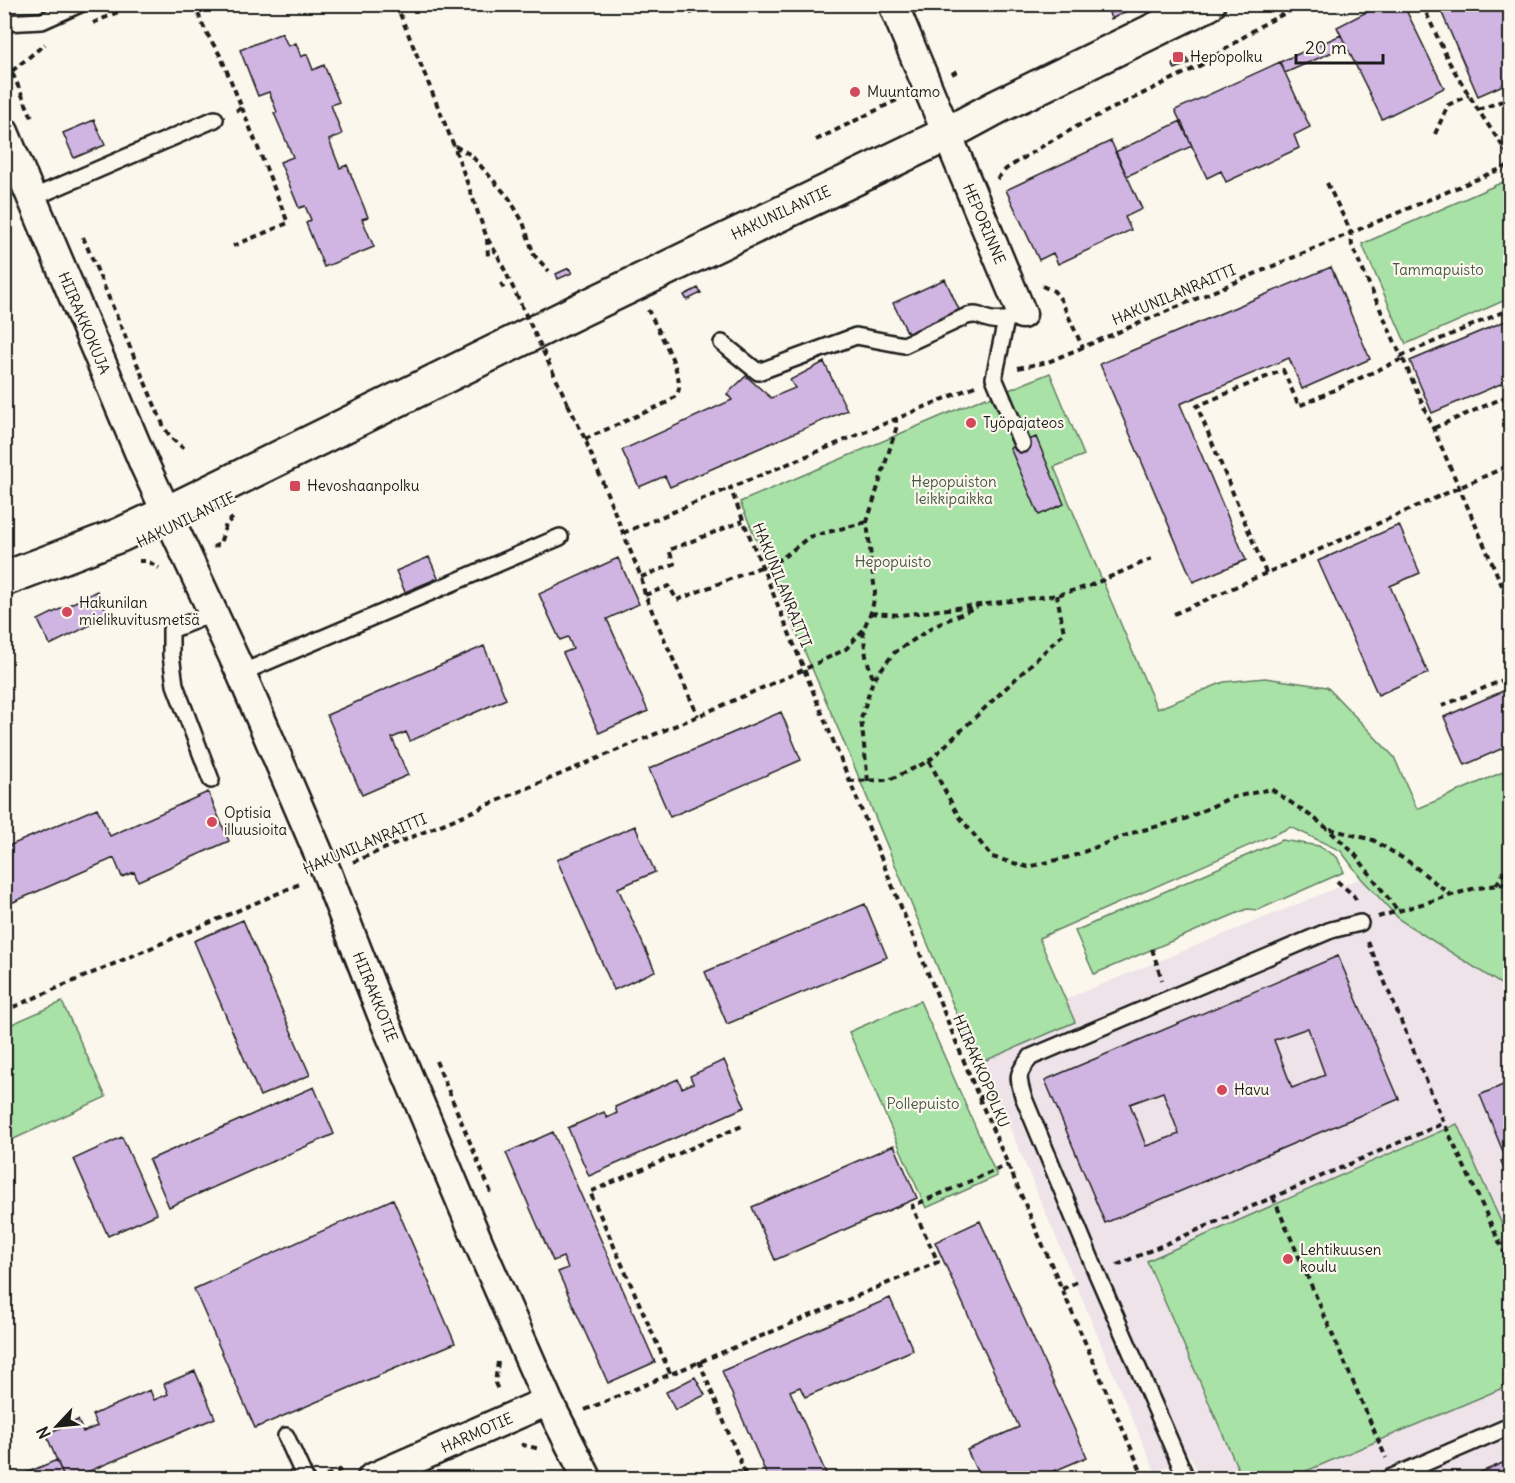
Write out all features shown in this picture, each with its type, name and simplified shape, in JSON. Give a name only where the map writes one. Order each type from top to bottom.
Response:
[{"type":"main road","name":"HAKUNILANTIE","points":[[4,593],[126,549],[170,520],[354,421],[614,293],[947,134],[997,107],[1208,4]]},
{"type":"main road","name":"HAKUNILANTIE","points":[[4,579],[120,535],[170,520]]},
{"type":"street","name":"HEPORINNE","points":[[893,4],[947,134],[1014,317]]},
{"type":"street","name":"HIIRAKKOKUJA","points":[[4,132],[110,385],[170,520]]},
{"type":"street","name":"HIIRAKKOTIE","points":[[170,520],[241,673],[327,873],[381,1012],[479,1244],[548,1401],[587,1479]]},
{"type":"street","name":"HARMOTIE","points":[[372,1479],[548,1401]]},
{"type":"lane","points":[[4,23],[42,21],[80,4]]},
{"type":"lane","points":[[32,198],[215,119]]},
{"type":"lane","points":[[722,343],[758,372],[856,336],[904,345],[967,316],[977,314],[992,320],[1014,317],[994,378],[1022,444]]},
{"type":"lane","points":[[241,673],[560,537]]},
{"type":"lane","points":[[211,780],[175,685],[171,655],[171,630],[214,613]]},
{"type":"lane","points":[[1186,1479],[1096,1274],[1023,1095],[1018,1081],[1020,1070],[1031,1057],[1331,930],[1360,923]]},
{"type":"lane","points":[[1390,1479],[1510,1426]]},
{"type":"lane","points":[[286,1436],[305,1479]]},
{"type":"path","points":[[195,4],[206,32],[221,57],[288,223],[233,246]]},
{"type":"path","points":[[396,4],[454,146],[487,238],[498,256],[585,439],[642,577],[645,595],[698,716]]},
{"type":"path","points":[[995,188],[996,181],[1006,169],[1046,144],[1083,123],[1203,64],[1260,26],[1303,4]]},
{"type":"path","points":[[1422,4],[1449,62],[1510,157]]},
{"type":"path","points":[[4,54],[34,124]]},
{"type":"path","points":[[1435,134],[1448,105],[1470,95]]},
{"type":"path","points":[[816,140],[900,98]]},
{"type":"path","points":[[1478,110],[1510,98]]},
{"type":"path","points":[[215,119],[242,108]]},
{"type":"path","points":[[454,146],[471,155],[509,198],[523,222],[534,255],[549,271]]},
{"type":"path","name":"HAKUNILANRAITTI","points":[[4,1011],[803,670],[730,488],[1022,366],[1048,362],[1083,348],[1510,165]]},
{"type":"path","points":[[1327,183],[1351,232],[1352,246],[1510,604]]},
{"type":"path","points":[[80,230],[164,427],[171,438],[183,448]]},
{"type":"path","points":[[487,238],[488,256]]},
{"type":"path","points":[[501,283],[505,292]]},
{"type":"path","points":[[1034,283],[1054,291],[1061,300],[1083,348]]},
{"type":"path","points":[[585,439],[668,402],[676,396],[679,387],[676,372],[667,347],[643,300]]},
{"type":"path","points":[[1266,573],[1197,406],[1283,370],[1299,406],[1510,309]]},
{"type":"path","points":[[1434,428],[1510,395]]},
{"type":"path","points":[[803,670],[846,649],[863,630],[871,613],[875,593],[867,522],[896,429],[896,418]]},
{"type":"path","points":[[1174,614],[1510,465]]},
{"type":"path","points":[[623,533],[730,488]]},
{"type":"path","points":[[220,544],[226,524],[239,513]]},
{"type":"path","points":[[642,577],[674,564],[669,550],[743,521]]},
{"type":"path","points":[[645,595],[669,586],[677,600],[781,559],[809,537],[867,522]]},
{"type":"path","points":[[871,613],[901,615],[1057,595],[1089,586],[1151,559]]},
{"type":"path","points":[[131,561],[147,561],[164,571]]},
{"type":"path","points":[[849,781],[890,780],[929,760],[1064,633],[1057,595]]},
{"type":"path","points":[[868,781],[861,719],[873,680],[894,653],[933,627],[982,603]]},
{"type":"path","points":[[863,630],[866,656],[873,680]]},
{"type":"path","name":"HIIRAKKOPOLKU","points":[[803,670],[979,1098],[1144,1479]]},
{"type":"path","points":[[1442,706],[1510,677]]},
{"type":"path","points":[[929,760],[958,815],[992,857],[1028,867],[1073,856],[1132,833],[1185,819],[1230,798],[1271,789],[1328,829],[1353,853],[1398,911]]},
{"type":"path","points":[[1328,829],[1373,840],[1409,862],[1452,895]]},
{"type":"path","points":[[1497,885],[1510,863]]},
{"type":"path","points":[[1510,883],[1452,895],[1360,923],[1444,1123],[1510,1265]]},
{"type":"path","points":[[979,1098],[989,1093]]},
{"type":"path","points":[[1096,1274],[1444,1123]]},
{"type":"path","points":[[670,1373],[590,1192],[742,1126]]},
{"type":"path","points":[[584,1410],[938,1262],[912,1206],[1008,1165]]},
{"type":"path","points":[[1273,1197],[1381,1445]]},
{"type":"path","points":[[699,1361],[747,1479]]},
{"type":"path","points":[[1240,1479],[1244,1472]]},
{"type":"shaded area","name":"Lehtikuusen koulu","points":[[1361,878],[1400,920],[1510,990],[1510,1478],[1201,1478],[1190,1456],[1155,1472],[982,1062],[1074,1022],[1066,999]]},
{"type":"green space","name":"Tammapuisto","points":[[1510,179],[1510,298],[1406,344],[1362,244]]},
{"type":"green space","points":[[1050,373],[1084,455],[1054,467],[1157,709],[1224,682],[1265,678],[1327,687],[1394,757],[1417,809],[1510,769],[1510,990],[1400,920],[1361,878],[1341,851],[1291,827],[1039,938],[1075,1022],[982,1062],[966,1036],[852,761],[740,502],[986,397],[987,399]]},
{"type":"green space","points":[[1282,840],[1319,846],[1337,857],[1344,872],[1258,910],[1247,909],[1094,974],[1075,931]]},
{"type":"green space","name":"Pollepuisto","points":[[920,1001],[997,1176],[926,1208],[849,1032]]},
{"type":"green space","points":[[62,1002],[106,1097],[5,1143],[5,1027]]},
{"type":"green space","points":[[1457,1124],[1510,1242],[1510,1385],[1290,1478],[1242,1478],[1147,1261]]},
{"type":"building","points":[[686,4],[712,4],[691,14]]},
{"type":"building","points":[[1382,4],[1403,4],[1444,88],[1382,119],[1337,27]]},
{"type":"building","points":[[1438,4],[1510,4],[1510,82],[1478,96]]},
{"type":"building","points":[[1123,6],[1125,12],[1111,19],[1109,13]]},
{"type":"building","points":[[282,33],[288,46],[296,43],[301,57],[307,54],[313,70],[324,65],[339,102],[331,105],[342,134],[329,140],[340,168],[347,165],[368,217],[362,219],[374,247],[324,267],[306,223],[311,220],[305,206],[299,208],[280,162],[293,157],[274,113],[277,112],[269,92],[258,96],[240,50]]},
{"type":"building","points":[[1341,35],[1346,46],[1285,73],[1280,62]]},
{"type":"building","points":[[1186,57],[1189,63],[1175,69],[1172,64]]},
{"type":"building","points":[[1280,62],[1310,127],[1294,135],[1299,148],[1226,182],[1221,171],[1207,178],[1175,110]]},
{"type":"building","points":[[94,120],[105,145],[74,158],[63,133]]},
{"type":"building","points":[[1181,121],[1192,146],[1127,176],[1115,152]]},
{"type":"building","points":[[1111,141],[1142,209],[1125,217],[1131,230],[1058,264],[1053,253],[1039,260],[1006,190]]},
{"type":"building","points":[[1331,267],[1370,359],[1302,389],[1289,358],[1180,404],[1246,560],[1193,582],[1100,364]]},
{"type":"building","points":[[569,268],[572,273],[558,279],[556,274]]},
{"type":"building","points":[[945,279],[961,314],[910,338],[893,303]]},
{"type":"building","points":[[698,288],[701,293],[687,300],[684,295]]},
{"type":"building","points":[[1510,319],[1510,380],[1432,413],[1410,361]]},
{"type":"building","points":[[824,362],[847,410],[670,487],[665,476],[639,487],[622,450],[732,400],[727,394],[746,376],[771,398],[795,388],[790,380]]},
{"type":"building","points":[[1036,437],[1064,504],[1039,515],[1010,448]]},
{"type":"building","points":[[1399,525],[1420,573],[1390,586],[1428,673],[1378,695],[1318,561]]},
{"type":"building","points":[[429,557],[438,578],[405,592],[396,571]]},
{"type":"building","points":[[618,558],[639,604],[607,619],[648,711],[599,733],[563,653],[573,649],[568,637],[560,640],[539,594]]},
{"type":"building","points":[[97,591],[109,616],[50,645],[38,620]]},
{"type":"building","points":[[484,646],[506,699],[410,741],[406,732],[392,738],[408,775],[362,795],[327,715]]},
{"type":"building","points":[[1510,688],[1510,745],[1465,765],[1444,717]]},
{"type":"building","points":[[781,712],[801,760],[670,817],[649,769]]},
{"type":"building","points":[[208,792],[229,841],[138,881],[134,872],[122,877],[114,858],[4,906],[4,848],[97,808],[110,836]]},
{"type":"building","points":[[635,826],[655,872],[618,888],[655,971],[614,990],[557,860]]},
{"type":"building","points":[[865,904],[887,957],[727,1024],[705,972]]},
{"type":"building","points":[[243,920],[310,1075],[260,1096],[194,941]]},
{"type":"building","name":"Havu","points":[[1338,956],[1399,1099],[1105,1223],[1045,1080]],"holes":[[[1308,1028],[1325,1075],[1292,1088],[1274,1040]],[[1163,1092],[1179,1134],[1146,1146],[1130,1104]]]},
{"type":"building","points":[[724,1060],[745,1107],[589,1176],[568,1128],[604,1112],[607,1118],[617,1113],[615,1107],[678,1079],[682,1088],[693,1083],[690,1076]]},
{"type":"building","points":[[1510,1082],[1510,1184],[1501,1161],[1506,1159],[1480,1095]]},
{"type":"building","points":[[314,1087],[334,1134],[169,1207],[149,1160]]},
{"type":"building","points":[[553,1132],[655,1362],[608,1383],[558,1272],[568,1268],[563,1257],[553,1261],[506,1153]]},
{"type":"building","points":[[122,1137],[157,1214],[108,1236],[74,1159]]},
{"type":"building","points":[[894,1145],[917,1198],[775,1260],[752,1207]]},
{"type":"building","points":[[393,1199],[455,1343],[255,1428],[194,1289]]},
{"type":"building","points":[[980,1221],[1087,1457],[1038,1478],[980,1478],[967,1450],[1019,1427],[935,1242]]},
{"type":"building","points":[[890,1298],[913,1350],[805,1397],[800,1387],[790,1391],[828,1478],[768,1478],[722,1371]]},
{"type":"building","points":[[195,1371],[215,1418],[73,1478],[64,1478],[46,1434],[78,1420],[83,1432],[97,1426],[92,1415],[150,1390],[154,1400],[168,1394],[164,1384]]},
{"type":"building","points":[[695,1377],[705,1395],[675,1410],[666,1392]]},
{"type":"building","points":[[57,1460],[64,1478],[28,1478],[26,1473]]},
{"type":"building","points":[[1510,1460],[1510,1478],[1467,1478]]},
{"type":"place","name":"Hepopolku","points":[[1178,57]]},
{"type":"place","name":"Muuntamo","points":[[855,92]]},
{"type":"place","name":"Työpajateos","points":[[971,423]]},
{"type":"place","name":"Hevoshaanpolku","points":[[295,486]]},
{"type":"place","name":"Hakunilan mielikuvitusmetsä","points":[[67,612]]},
{"type":"place","name":"Optisia illuusioita","points":[[212,822]]},
{"type":"place","name":"Havu","points":[[1222,1090]]},
{"type":"place","name":"Lehtikuusen koulu","points":[[1288,1259]]},
{"type":"park label","name":"Hepopuiston leikkipaikka","points":[[954,490]]},
{"type":"park label","name":"Hepopuisto","points":[[893,562]]}]
